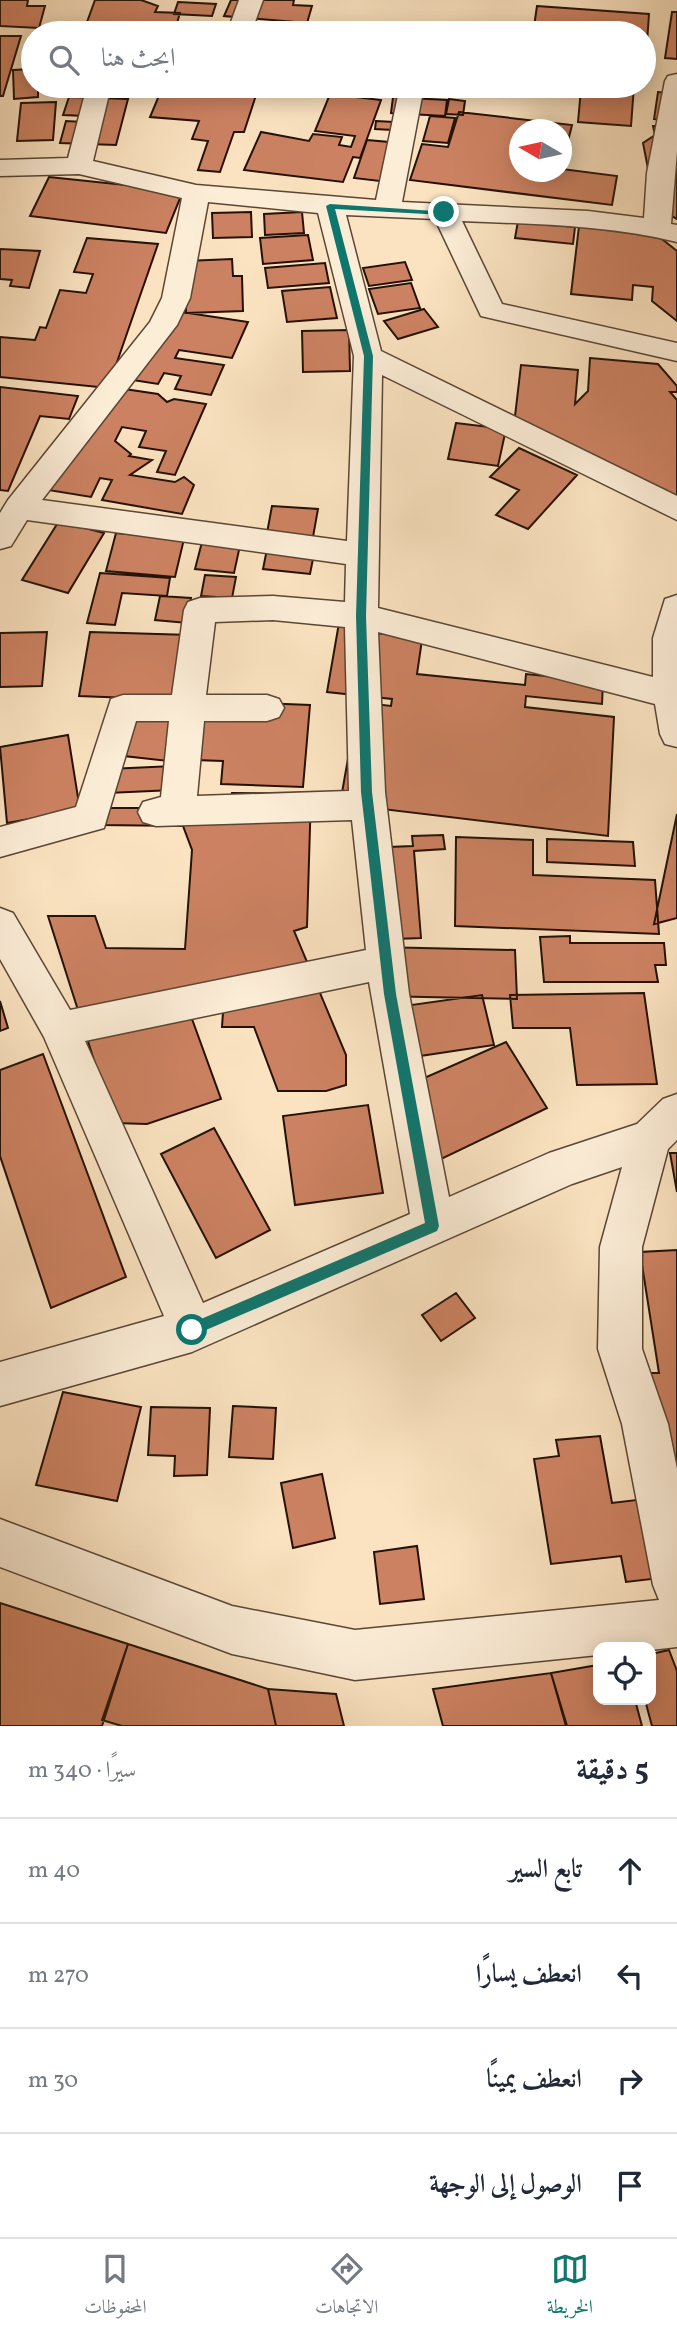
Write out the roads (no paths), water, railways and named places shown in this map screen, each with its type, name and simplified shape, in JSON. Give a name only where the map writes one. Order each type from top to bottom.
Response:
[{"type":"street","points":[[243,21],[251,0]]},
{"type":"street","points":[[0,169],[79,166],[196,193],[330,206],[588,219],[667,231],[660,173],[677,81]]},
{"type":"street","points":[[79,166],[96,98]]},
{"type":"street","points":[[387,209],[410,98]]},
{"type":"street","points":[[0,538],[19,508],[163,325],[176,298],[196,193]]},
{"type":"street","points":[[330,206],[369,356],[361,616],[368,805],[387,962],[433,1226]]},
{"type":"street","points":[[444,212],[491,310],[677,352]]},
{"type":"street","points":[[369,356],[677,509]]},
{"type":"street","points":[[19,508],[363,555]]},
{"type":"street","points":[[677,607],[672,621],[668,660],[677,734]]},
{"type":"street","points":[[368,805],[167,811],[187,708],[200,610],[273,608],[361,616],[672,695]]},
{"type":"street","points":[[0,842],[92,818],[123,708],[267,708]]},
{"type":"street","points":[[0,924],[60,1029],[192,1330]]},
{"type":"street","points":[[60,1029],[387,962]]},
{"type":"street","points":[[0,1384],[192,1330],[663,1125]]},
{"type":"street","points":[[663,1125],[621,1247],[620,1349],[645,1424],[677,1586]]},
{"type":"street","points":[[0,1543],[232,1630],[355,1655],[677,1623]]}]
